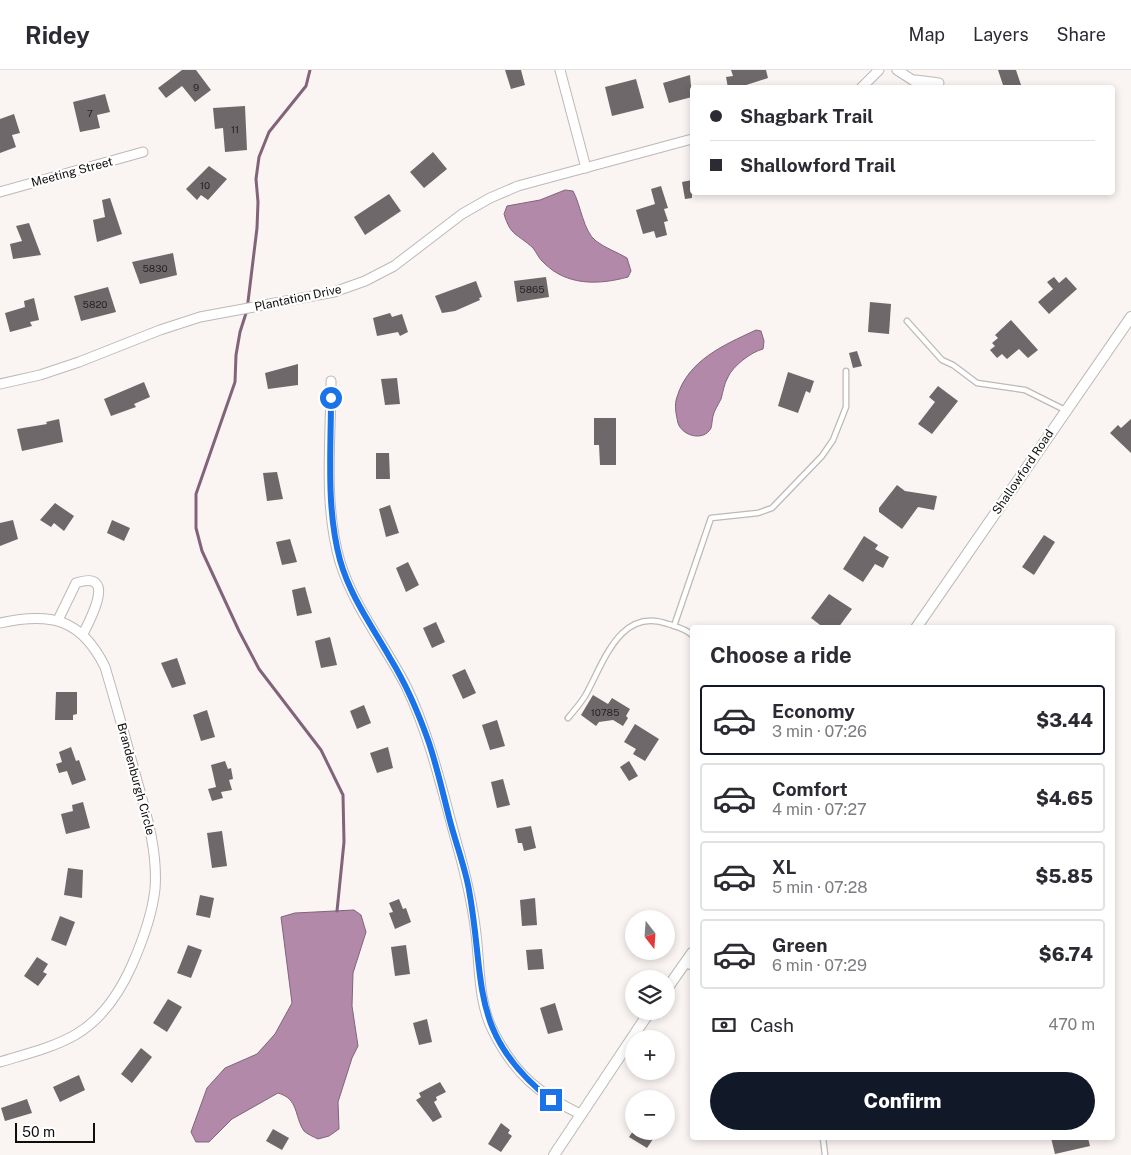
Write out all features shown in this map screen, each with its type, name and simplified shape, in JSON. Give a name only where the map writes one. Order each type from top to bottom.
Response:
[{"type":"street","points":[[560,70],[586,168]]},
{"type":"street","points":[[865,85],[879,70]]},
{"type":"street","points":[[898,70],[922,85]]},
{"type":"street","points":[[916,80],[939,83]]},
{"type":"street","name":"Plantation Drive","points":[[0,384],[40,375],[72,365],[160,330],[200,317],[334,292],[365,281],[394,266],[462,214],[490,198],[518,186],[690,140]]},
{"type":"street","name":"Meeting Street","points":[[0,192],[144,152]]},
{"type":"street","name":"Shallowford Road","points":[[918,625],[1131,317]]},
{"type":"street","points":[[331,381],[331,502],[334,532],[340,561],[356,600],[406,687],[428,742],[468,887],[476,932],[482,995],[491,1026],[506,1056],[526,1080],[551,1100],[580,1114]]},
{"type":"street","points":[[58,620],[76,583],[86,580],[93,582],[99,590],[100,598],[83,634]]},
{"type":"street","name":"Brandenburgh Circle","points":[[0,624],[25,618],[41,617],[58,620],[83,634],[96,649],[105,667],[148,818],[156,871],[152,909],[144,938],[118,992],[92,1023],[76,1034],[48,1048],[0,1062]]},
{"type":"street","points":[[675,980],[688,966]]},
{"type":"street","points":[[554,1155],[644,1020]]},
{"type":"lane","points":[[907,321],[942,360],[952,364],[977,384],[1025,390],[1065,410]]},
{"type":"lane","points":[[674,626],[711,518],[758,513],[772,508],[822,456],[833,440],[846,407],[846,370]]},
{"type":"lane","points":[[568,718],[585,697],[610,646],[632,626],[642,622],[662,622],[690,633]]},
{"type":"lane","points":[[822,1140],[825,1155]]},
{"type":"shaded area","points":[[565,190],[573,191],[585,224],[592,237],[603,246],[627,258],[631,271],[628,277],[617,280],[584,282],[563,276],[553,271],[544,263],[533,248],[509,227],[504,214],[507,206],[540,200]]},
{"type":"shaded area","points":[[756,330],[761,331],[764,341],[763,349],[748,356],[730,373],[708,432],[699,436],[688,434],[680,428],[678,423],[676,403],[682,384],[689,373],[709,355]]},
{"type":"shaded area","points":[[354,910],[361,915],[366,932],[353,973],[352,1006],[358,1046],[352,1058],[338,1102],[339,1129],[329,1136],[318,1139],[309,1134],[304,1131],[290,1099],[278,1093],[232,1119],[209,1142],[196,1142],[191,1132],[207,1088],[225,1068],[257,1054],[275,1034],[292,1003],[281,917],[295,913]]},
{"type":"building","points":[[182,70],[196,70],[211,90],[195,102],[182,86],[166,98],[158,88]]},
{"type":"building","points":[[505,70],[521,70],[525,85],[511,89]]},
{"type":"building","points":[[731,70],[766,70],[768,78],[746,85],[727,85],[726,77],[733,76]]},
{"type":"building","points":[[998,70],[1016,70],[1021,85],[1003,85]]},
{"type":"building","points":[[690,75],[690,98],[669,103],[663,83]]},
{"type":"building","points":[[636,79],[644,108],[612,116],[605,87]]},
{"type":"building","points":[[105,94],[110,112],[97,115],[100,128],[80,132],[73,102]]},
{"type":"building","points":[[245,106],[247,150],[225,152],[223,128],[215,129],[213,108]]},
{"type":"building","points":[[14,114],[20,133],[12,135],[16,147],[0,153],[0,119]]},
{"type":"building","points":[[433,152],[447,169],[424,188],[410,172]]},
{"type":"building","points":[[209,166],[227,179],[208,200],[201,195],[197,200],[186,189]]},
{"type":"building","points":[[690,180],[690,195],[692,195],[692,198],[685,199],[682,182]]},
{"type":"building","points":[[661,186],[668,208],[664,209],[668,221],[664,222],[667,235],[656,238],[654,231],[643,234],[636,210],[655,204],[651,189]]},
{"type":"building","points":[[389,194],[401,211],[365,235],[354,217]]},
{"type":"building","points":[[110,198],[122,234],[97,242],[93,220],[105,217],[102,200]]},
{"type":"building","points":[[29,223],[41,255],[13,259],[10,244],[22,241],[16,226]]},
{"type":"building","points":[[173,253],[177,275],[140,284],[132,262]]},
{"type":"building","points":[[546,277],[549,297],[517,302],[514,281]]},
{"type":"building","points":[[1054,277],[1059,283],[1066,277],[1077,289],[1049,314],[1038,302],[1053,289],[1047,282]]},
{"type":"building","points":[[476,281],[482,297],[479,298],[480,300],[455,311],[442,313],[435,296]]},
{"type":"building","points":[[108,287],[116,312],[81,321],[74,296]]},
{"type":"building","points":[[34,298],[39,320],[30,322],[32,326],[10,332],[5,313],[25,307],[24,301]]},
{"type":"building","points":[[870,302],[891,304],[889,334],[868,332]]},
{"type":"building","points":[[390,313],[392,317],[402,314],[408,332],[400,336],[398,332],[377,336],[373,318]]},
{"type":"building","points":[[1011,320],[1038,350],[1028,358],[1019,349],[1007,359],[1002,354],[997,358],[990,350],[995,346],[992,343],[998,338],[995,335]]},
{"type":"building","points":[[857,351],[862,366],[853,368],[849,353]]},
{"type":"building","points":[[298,364],[298,385],[268,389],[265,373]]},
{"type":"building","points":[[788,372],[814,381],[810,393],[806,391],[798,413],[778,406]]},
{"type":"building","points":[[397,378],[400,404],[385,405],[381,379]]},
{"type":"building","points":[[144,382],[150,397],[134,404],[136,407],[111,416],[104,399]]},
{"type":"building","points":[[938,386],[958,401],[932,434],[918,424],[935,402],[929,397]]},
{"type":"building","points":[[594,418],[616,418],[616,465],[600,465],[599,445],[594,445]]},
{"type":"building","points":[[59,419],[63,442],[22,451],[17,429],[47,424],[46,422]]},
{"type":"building","points":[[1131,419],[1131,453],[1110,433],[1118,425],[1121,428]]},
{"type":"building","points":[[376,453],[389,453],[390,479],[376,479]]},
{"type":"building","points":[[277,472],[283,499],[267,501],[263,473]]},
{"type":"building","points":[[897,485],[905,491],[937,496],[934,510],[918,507],[902,529],[879,512],[879,508]]},
{"type":"building","points":[[55,503],[74,516],[64,531],[54,523],[51,527],[40,520]]},
{"type":"building","points":[[390,505],[399,533],[386,537],[379,509]]},
{"type":"building","points":[[13,520],[18,539],[0,546],[0,523]]},
{"type":"building","points":[[112,520],[130,528],[124,541],[107,533]]},
{"type":"building","points":[[1044,535],[1055,542],[1034,575],[1022,567]]},
{"type":"building","points":[[864,536],[878,545],[875,549],[889,557],[883,568],[875,564],[863,582],[843,569]]},
{"type":"building","points":[[290,539],[297,562],[282,565],[276,542]]},
{"type":"building","points":[[408,562],[419,585],[406,592],[396,568]]},
{"type":"building","points":[[305,587],[312,613],[297,616],[292,590]]},
{"type":"building","points":[[829,594],[852,609],[840,625],[820,625],[811,618]]},
{"type":"building","points":[[436,622],[445,642],[432,648],[423,628]]},
{"type":"building","points":[[330,637],[337,665],[321,668],[315,641]]},
{"type":"building","points":[[177,658],[186,684],[172,688],[161,663]]},
{"type":"building","points":[[465,669],[476,693],[463,699],[452,675]]},
{"type":"building","points":[[56,692],[77,692],[77,714],[73,715],[73,720],[55,720]]},
{"type":"building","points":[[593,695],[608,704],[612,698],[630,709],[626,716],[628,718],[623,726],[613,720],[599,722],[596,726],[581,715]]},
{"type":"building","points":[[364,705],[371,723],[357,729],[350,711]]},
{"type":"building","points":[[207,710],[215,737],[201,741],[193,715]]},
{"type":"building","points":[[497,720],[505,746],[490,750],[482,725]]},
{"type":"building","points":[[635,724],[659,739],[645,761],[633,754],[636,749],[624,742]]},
{"type":"building","points":[[71,747],[76,761],[79,760],[86,780],[72,785],[67,771],[59,773],[56,764],[62,762],[59,752]]},
{"type":"building","points":[[388,747],[393,768],[377,773],[370,753]]},
{"type":"building","points":[[225,761],[228,769],[231,768],[233,779],[229,780],[232,790],[221,792],[223,798],[212,801],[208,789],[216,787],[211,765]]},
{"type":"building","points":[[629,761],[638,776],[629,781],[620,767]]},
{"type":"building","points":[[503,779],[510,805],[497,808],[491,782]]},
{"type":"building","points":[[83,802],[90,828],[66,834],[61,814],[73,811],[72,805]]},
{"type":"building","points":[[531,826],[536,848],[524,851],[522,843],[518,843],[515,829]]},
{"type":"building","points":[[222,831],[227,866],[212,868],[207,833]]},
{"type":"building","points":[[68,868],[83,870],[82,898],[64,895]]},
{"type":"building","points":[[200,895],[214,898],[210,918],[196,915]]},
{"type":"building","points":[[535,898],[537,925],[522,926],[520,900]]},
{"type":"building","points":[[399,899],[403,909],[406,908],[411,922],[395,929],[389,913],[393,912],[389,903]]},
{"type":"building","points":[[60,916],[75,922],[66,946],[51,940]]},
{"type":"building","points":[[188,945],[202,950],[191,978],[177,973]]},
{"type":"building","points":[[406,945],[410,974],[395,976],[391,947]]},
{"type":"building","points":[[542,949],[544,969],[528,970],[526,950]]},
{"type":"building","points":[[37,957],[48,964],[43,972],[47,974],[38,986],[24,976]]},
{"type":"building","points":[[168,999],[182,1007],[167,1032],[153,1023]]},
{"type":"building","points":[[555,1003],[563,1030],[548,1034],[540,1008]]},
{"type":"building","points":[[427,1019],[432,1042],[419,1045],[413,1023]]},
{"type":"building","points":[[141,1048],[152,1057],[132,1083],[121,1074]]},
{"type":"building","points":[[79,1075],[85,1090],[60,1102],[53,1087]]},
{"type":"building","points":[[440,1082],[446,1092],[436,1097],[437,1100],[434,1102],[442,1117],[433,1122],[416,1100],[421,1097],[419,1093]]},
{"type":"building","points":[[27,1099],[32,1113],[5,1121],[1,1108]]},
{"type":"building","points":[[501,1123],[510,1130],[508,1133],[512,1136],[501,1152],[488,1144]]},
{"type":"building","points":[[273,1129],[289,1138],[282,1150],[266,1141]]},
{"type":"building","points":[[634,1140],[652,1140],[647,1148]]},
{"type":"building","points":[[1052,1140],[1088,1140],[1090,1146],[1055,1154]]},
{"type":"waterway","points":[[310,70],[306,86],[269,132],[259,157],[256,179],[258,202],[257,228],[247,310],[240,332],[236,355],[235,382],[196,494],[196,528],[202,551],[259,669],[321,750],[343,795],[344,842],[337,911]]},
{"type":"route","points":[[331,398],[331,502],[334,532],[340,561],[356,600],[406,687],[428,742],[468,887],[476,932],[482,995],[492,1030],[506,1056],[526,1080],[551,1100]]}]
